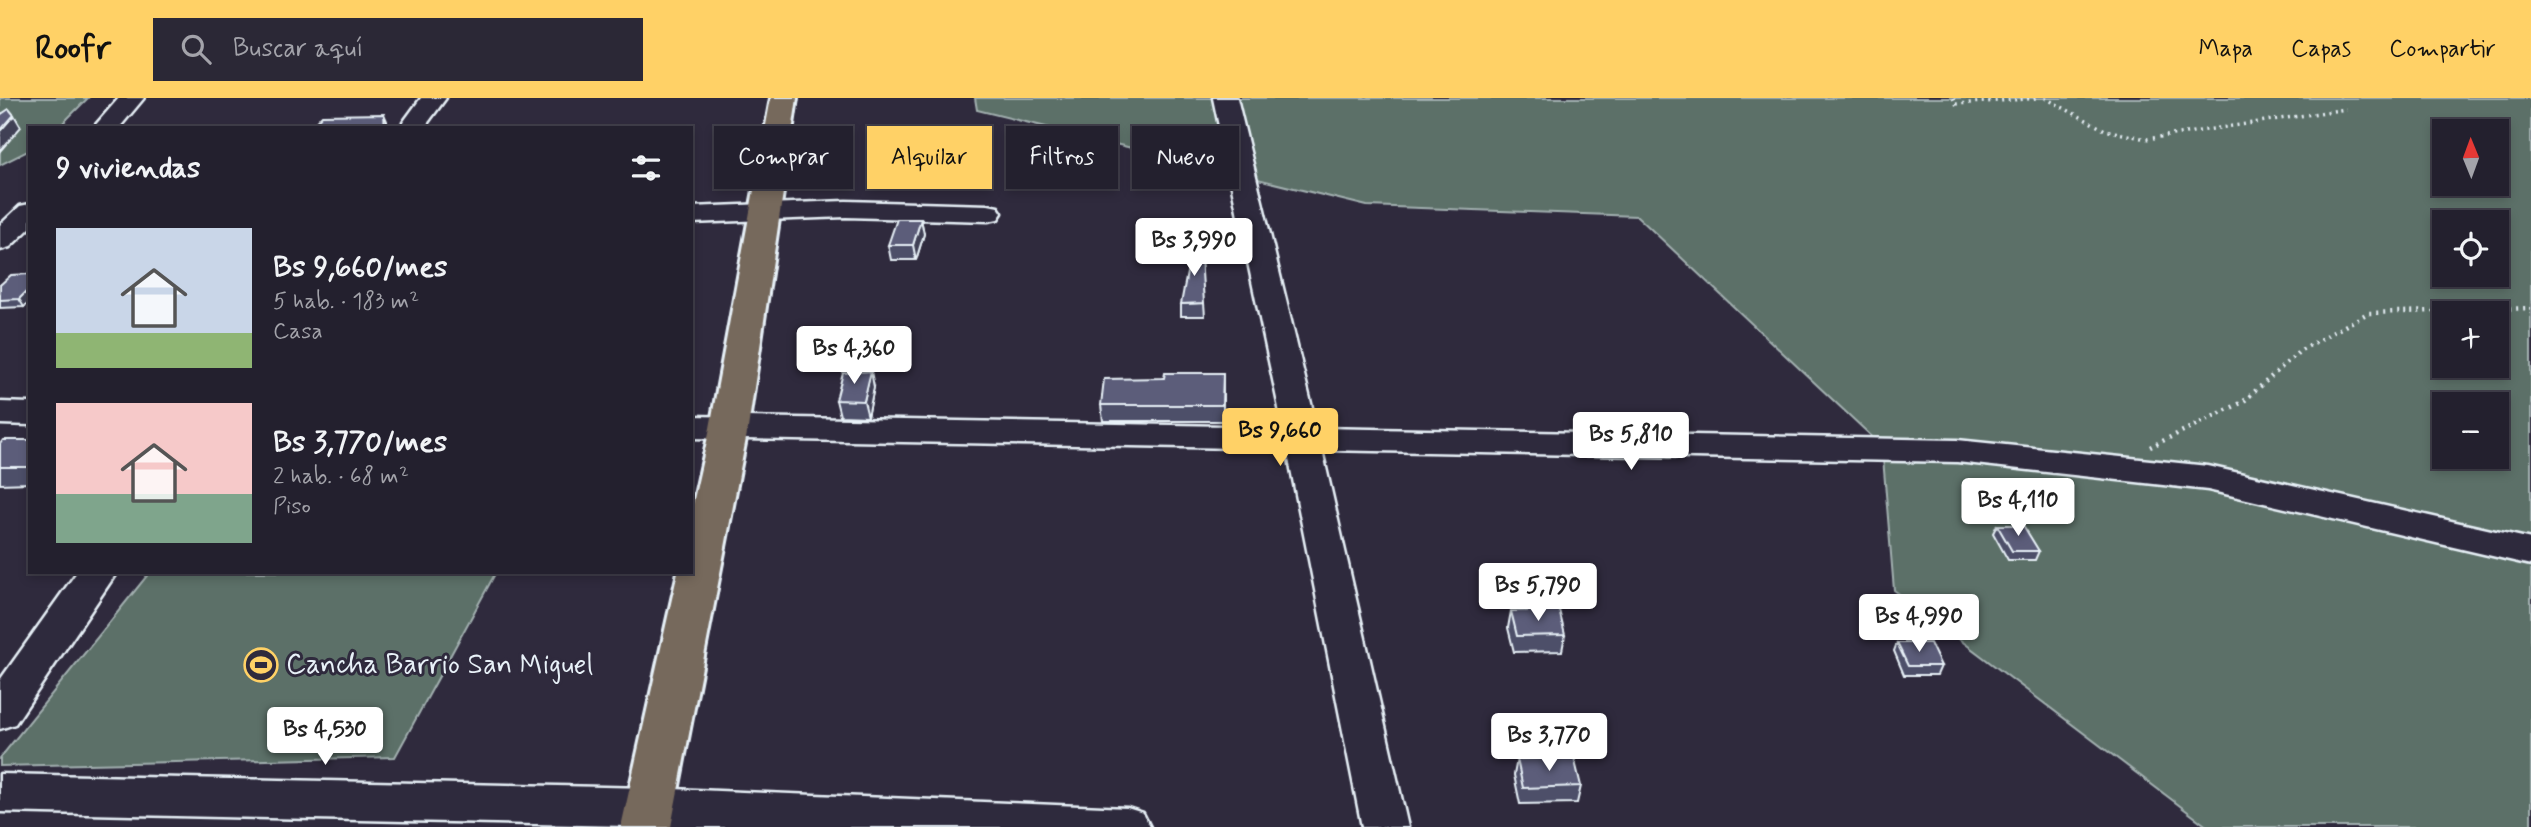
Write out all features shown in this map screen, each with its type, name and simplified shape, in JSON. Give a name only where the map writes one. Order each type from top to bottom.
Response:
[{"type":"highway","points":[[647,817],[729,428],[784,98]]},
{"type":"street","points":[[107,126],[132,98]]},
{"type":"street","points":[[413,126],[434,98]]},
{"type":"street","points":[[1225,98],[1302,438],[1385,827]]},
{"type":"street","points":[[693,215],[846,209],[988,213]]},
{"type":"street","points":[[0,414],[28,414]]},
{"type":"street","points":[[693,427],[1957,451],[2208,478],[2531,552]]},
{"type":"street","points":[[0,712],[97,574]]},
{"type":"street","points":[[0,793],[647,817],[1127,827]]},
{"type":"path","points":[[1953,98],[1956,104],[2042,98],[2105,130],[2146,139],[2346,109]]},
{"type":"path","points":[[2092,466],[2161,443],[2243,402],[2301,350],[2368,313],[2531,309]]},
{"type":"green space","points":[[0,98],[88,98],[60,126],[28,126],[28,151],[0,165]]},
{"type":"green space","points":[[975,98],[2531,98],[2531,827],[2208,827],[1894,590],[1882,446],[1637,216],[1367,206],[1239,174],[1239,126],[1132,126],[1132,148],[1118,145],[1118,126],[1042,126],[977,110]]},
{"type":"green space","name":"Cancha Barrio San Miguel","points":[[148,574],[495,574],[395,757],[0,766],[0,758]]},
{"type":"building","points":[[9,109],[14,115],[0,131],[0,115]]},
{"type":"building","points":[[384,114],[385,126],[312,126],[322,115]]},
{"type":"building","points":[[897,219],[921,219],[913,245],[888,245]]},
{"type":"building","points":[[1193,241],[1200,241],[1204,303],[1181,304]]},
{"type":"building","points":[[28,274],[28,290],[19,299],[0,300],[0,285],[11,275]]},
{"type":"building","points":[[871,371],[864,401],[836,400],[843,373]]},
{"type":"building","points":[[1165,373],[1223,373],[1222,405],[1101,405],[1104,379],[1164,378]]},
{"type":"building","points":[[3,440],[28,440],[28,467],[0,467],[0,444]]},
{"type":"building","points":[[1997,525],[2023,525],[2039,551],[2012,551]]},
{"type":"building","points":[[1559,610],[1565,635],[1517,636],[1511,611]]},
{"type":"building","points":[[1897,643],[1930,643],[1941,666],[1908,666]]},
{"type":"building","points":[[1574,757],[1581,786],[1523,788],[1517,759]]},
{"type":"place","name":"Cancha Barrio San Miguel","points":[[261,665]]}]
